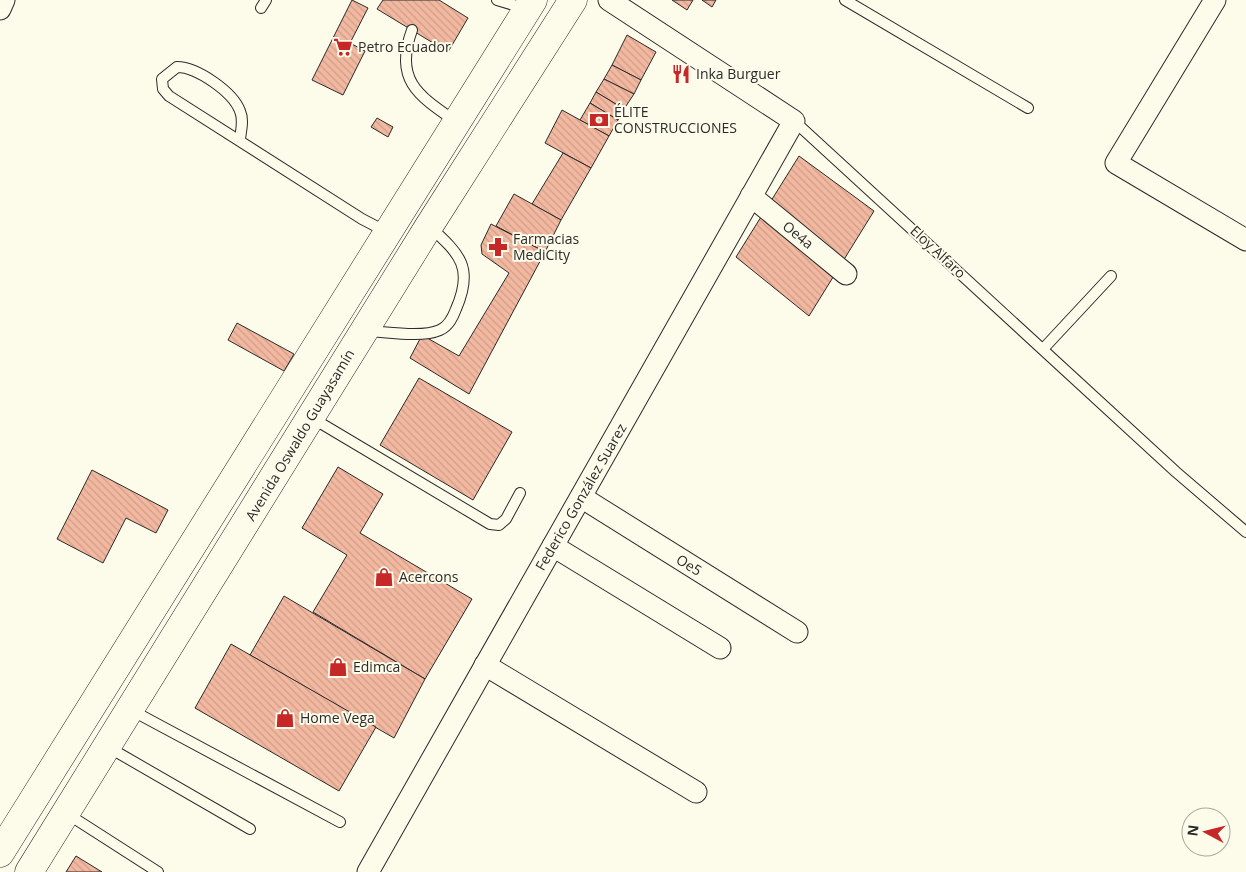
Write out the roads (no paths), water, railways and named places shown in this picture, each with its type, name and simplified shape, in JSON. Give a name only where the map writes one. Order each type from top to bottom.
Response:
[{"type":"main road","name":"Avenida Oswaldo Guayasamín","points":[[28,872],[312,418],[429,226],[573,0]]},
{"type":"main road","points":[[0,853],[530,4]]},
{"type":"street","points":[[0,9],[4,0]]},
{"type":"street","name":"Eloy Alfaro","points":[[608,0],[794,121]]},
{"type":"street","points":[[1215,0],[1116,163],[1246,240]]},
{"type":"street","name":"Federico González Suarez","points":[[368,872],[794,121]]},
{"type":"street","name":"Oe4a","points":[[751,196],[846,274]]},
{"type":"street","name":"Oe5","points":[[581,497],[797,632]]},
{"type":"street","points":[[553,546],[720,648]]},
{"type":"street","points":[[485,665],[696,792]]},
{"type":"lane","points":[[496,0],[530,4]]},
{"type":"lane","points":[[845,0],[1028,108]]},
{"type":"lane","points":[[412,30],[405,48],[406,71],[414,90],[457,122]]},
{"type":"lane","points":[[240,139],[241,112],[227,93],[210,80],[184,67],[177,67],[162,79],[162,89],[169,96],[240,139],[354,214],[388,232]]},
{"type":"lane","name":"Eloy Alfaro","points":[[794,121],[1246,532]]},
{"type":"lane","points":[[364,331],[427,333],[442,330],[452,321],[464,291],[465,273],[459,257],[429,226]]},
{"type":"lane","points":[[1043,349],[1111,276]]},
{"type":"lane","points":[[312,418],[490,524],[500,525],[506,519],[520,493]]},
{"type":"lane","points":[[130,710],[340,822]]},
{"type":"lane","points":[[107,747],[250,829]]},
{"type":"lane","points":[[66,813],[158,872]]},
{"type":"place","name":"Petro Ecuador","points":[[343,47]]},
{"type":"place","name":"Inka Burguer","points":[[681,74]]},
{"type":"place","name":"ÉLITE CONSTRUCCIONES","points":[[599,120]]},
{"type":"place","name":"Farmacias MediCity","points":[[498,247]]},
{"type":"place","name":"Acercons","points":[[384,577]]},
{"type":"place","name":"Edimca","points":[[338,667]]},
{"type":"place","name":"Home Vega","points":[[285,718]]}]
